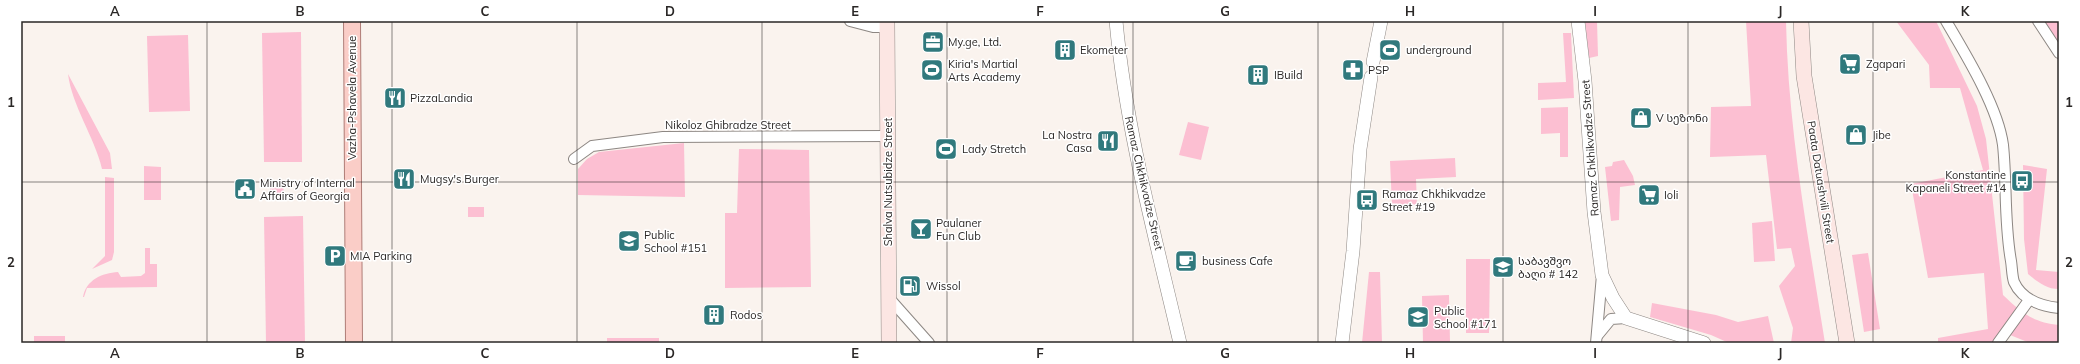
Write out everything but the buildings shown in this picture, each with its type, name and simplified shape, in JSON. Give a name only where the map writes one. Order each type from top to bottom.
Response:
[{"type":"main road","name":"Vazha-Pshavela Avenue","points":[[352,21],[354,343]]},
{"type":"main road","name":"Paata Datuashvili Street","points":[[1801,21],[1804,76],[1847,343]]},
{"type":"main road","name":"Shalva Nutsubidze Street","points":[[887,24],[889,343]]},
{"type":"street","points":[[850,21],[873,27],[887,24]]},
{"type":"street","name":"Ramaz Chkhikvadze Street","points":[[1116,21],[1121,73],[1136,159],[1180,343]]},
{"type":"street","points":[[1373,62],[1381,21]]},
{"type":"street","name":"Ramaz Chkhikvadze Street","points":[[1578,21],[1585,81],[1594,212],[1602,275],[1596,340]]},
{"type":"street","points":[[1946,21],[1971,63],[1988,98],[2002,143],[2008,245],[2014,282],[2029,300],[2048,307],[2059,308]]},
{"type":"street","points":[[2038,21],[2059,53]]},
{"type":"street","points":[[1342,343],[1352,251],[1360,149],[1371,77]]},
{"type":"street","name":"Nikoloz Ghibradze Street","points":[[574,159],[592,146],[663,137],[888,136]]},
{"type":"street","name":"Ramaz Chkhikvadze Street","points":[[1596,340],[1611,320],[1626,318],[1613,298],[1602,275]]},
{"type":"street","points":[[889,298],[929,343]]},
{"type":"street","points":[[1998,343],[2029,300]]},
{"type":"street","points":[[1626,318],[1704,343]]},
{"type":"shaded area","points":[[1585,21],[1597,21],[1598,56],[1589,58]]},
{"type":"shaded area","points":[[1746,21],[1786,21],[1795,142],[1825,343],[1791,343],[1793,328],[1779,286],[1795,266],[1791,248],[1777,249],[1766,155],[1710,157],[1711,107],[1751,106]]},
{"type":"shaded area","points":[[1896,21],[1936,21],[1977,106],[1986,139],[2003,295],[2028,316],[2042,322],[2059,325],[2059,343],[2030,343],[2005,333],[1998,343],[1938,343],[1938,338],[1988,329],[1984,273],[1928,278],[1911,184],[1983,170],[1960,88],[1930,88],[1929,65]]},
{"type":"shaded area","points":[[2038,21],[2059,21],[2059,53]]},
{"type":"shaded area","points":[[301,32],[302,162],[264,162],[262,33]]},
{"type":"shaded area","points":[[1563,33],[1571,33],[1574,98],[1538,100],[1538,83],[1566,82]]},
{"type":"shaded area","points":[[188,35],[190,111],[149,112],[147,36]]},
{"type":"shaded area","points":[[68,74],[110,153],[112,169],[102,169],[94,145],[74,98]]},
{"type":"shaded area","points":[[1568,107],[1568,157],[1560,157],[1560,133],[1541,134],[1541,108]]},
{"type":"shaded area","points":[[1188,122],[1209,127],[1201,160],[1179,155]]},
{"type":"shaded area","points":[[684,143],[685,197],[578,195],[578,169],[587,159],[599,152]]},
{"type":"shaded area","points":[[739,149],[809,150],[811,287],[725,288],[725,213],[737,213]]},
{"type":"shaded area","points":[[1455,158],[1456,177],[1416,179],[1417,205],[1392,206],[1390,161]]},
{"type":"shaded area","points":[[1624,160],[1633,176],[1635,185],[1620,187],[1619,220],[1611,221],[1605,167],[1612,166],[1613,162]]},
{"type":"shaded area","points":[[2023,165],[2047,169],[2036,270],[2059,272],[2059,289],[2046,286],[2028,274],[2024,239]]},
{"type":"shaded area","points":[[144,166],[161,167],[161,200],[144,200]]},
{"type":"shaded area","points":[[105,177],[114,178],[114,252],[112,260],[92,269],[105,256]]},
{"type":"shaded area","points":[[270,184],[283,184],[284,194],[270,195]]},
{"type":"shaded area","points":[[468,207],[484,207],[484,217],[468,217]]},
{"type":"shaded area","points":[[303,216],[305,343],[266,343],[264,217]]},
{"type":"shaded area","points":[[1772,221],[1775,261],[1754,262],[1752,223]]},
{"type":"shaded area","points":[[145,248],[150,248],[150,264],[157,264],[157,287],[87,288],[83,297],[87,286],[91,282],[106,274],[118,272],[121,277],[141,276],[145,273]]},
{"type":"shaded area","points":[[1868,253],[1880,329],[1864,332],[1852,255]]},
{"type":"shaded area","points":[[1466,259],[1490,259],[1489,333],[1466,333]]},
{"type":"shaded area","points":[[1369,272],[1380,272],[1382,343],[1362,343]]},
{"type":"shaded area","points":[[1449,295],[1450,343],[1423,343],[1422,296]]},
{"type":"shaded area","points":[[1652,303],[1716,315],[1738,322],[1768,316],[1774,343],[1729,343],[1711,335],[1650,317]]},
{"type":"shaded area","points":[[34,336],[65,336],[65,343],[34,343]]},
{"type":"shaded area","points":[[607,338],[659,338],[659,343],[607,343]]},
{"type":"place","name":"My.ge, Ltd.","points":[[933,42]]},
{"type":"place","name":"Ekometer","points":[[1065,50]]},
{"type":"place","name":"underground","points":[[1390,50]]},
{"type":"place","name":"Zgapari","points":[[1850,64]]},
{"type":"place","name":"Kiria's Martial Arts Academy","points":[[932,70]]},
{"type":"place","name":"PSP","points":[[1353,70]]},
{"type":"place","name":"IBuild","points":[[1258,75]]},
{"type":"place","name":"PizzaLandia","points":[[395,98]]},
{"type":"place","name":"V სეზონი","points":[[1641,118]]},
{"type":"place","name":"Jibe","points":[[1856,135]]},
{"type":"place","name":"La Nostra Casa","points":[[1108,141]]},
{"type":"place","name":"Lady Stretch","points":[[946,149]]},
{"type":"place","name":"Mugsy's Burger","points":[[404,179]]},
{"type":"place","name":"Konstantine Kapaneli Street #14","points":[[2022,181]]},
{"type":"place","name":"Ministry of Internal Affairs of Georgia","points":[[245,189]]},
{"type":"place","name":"Ioli","points":[[1649,195]]},
{"type":"place","name":"Ramaz Chkhikvadze Street #19","points":[[1367,200]]},
{"type":"place","name":"Paulaner Fun Club","points":[[921,229]]},
{"type":"place","name":"Public School #151","points":[[629,241]]},
{"type":"place","name":"MIA Parking","points":[[335,256]]},
{"type":"place","name":"business Cafe","points":[[1186,261]]},
{"type":"place","name":"საბავშვო ბაღი # 142","points":[[1503,267]]},
{"type":"place","name":"Wissol","points":[[910,286]]},
{"type":"place","name":"Rodos","points":[[714,315]]},
{"type":"place","name":"Public School #171","points":[[1418,317]]}]
